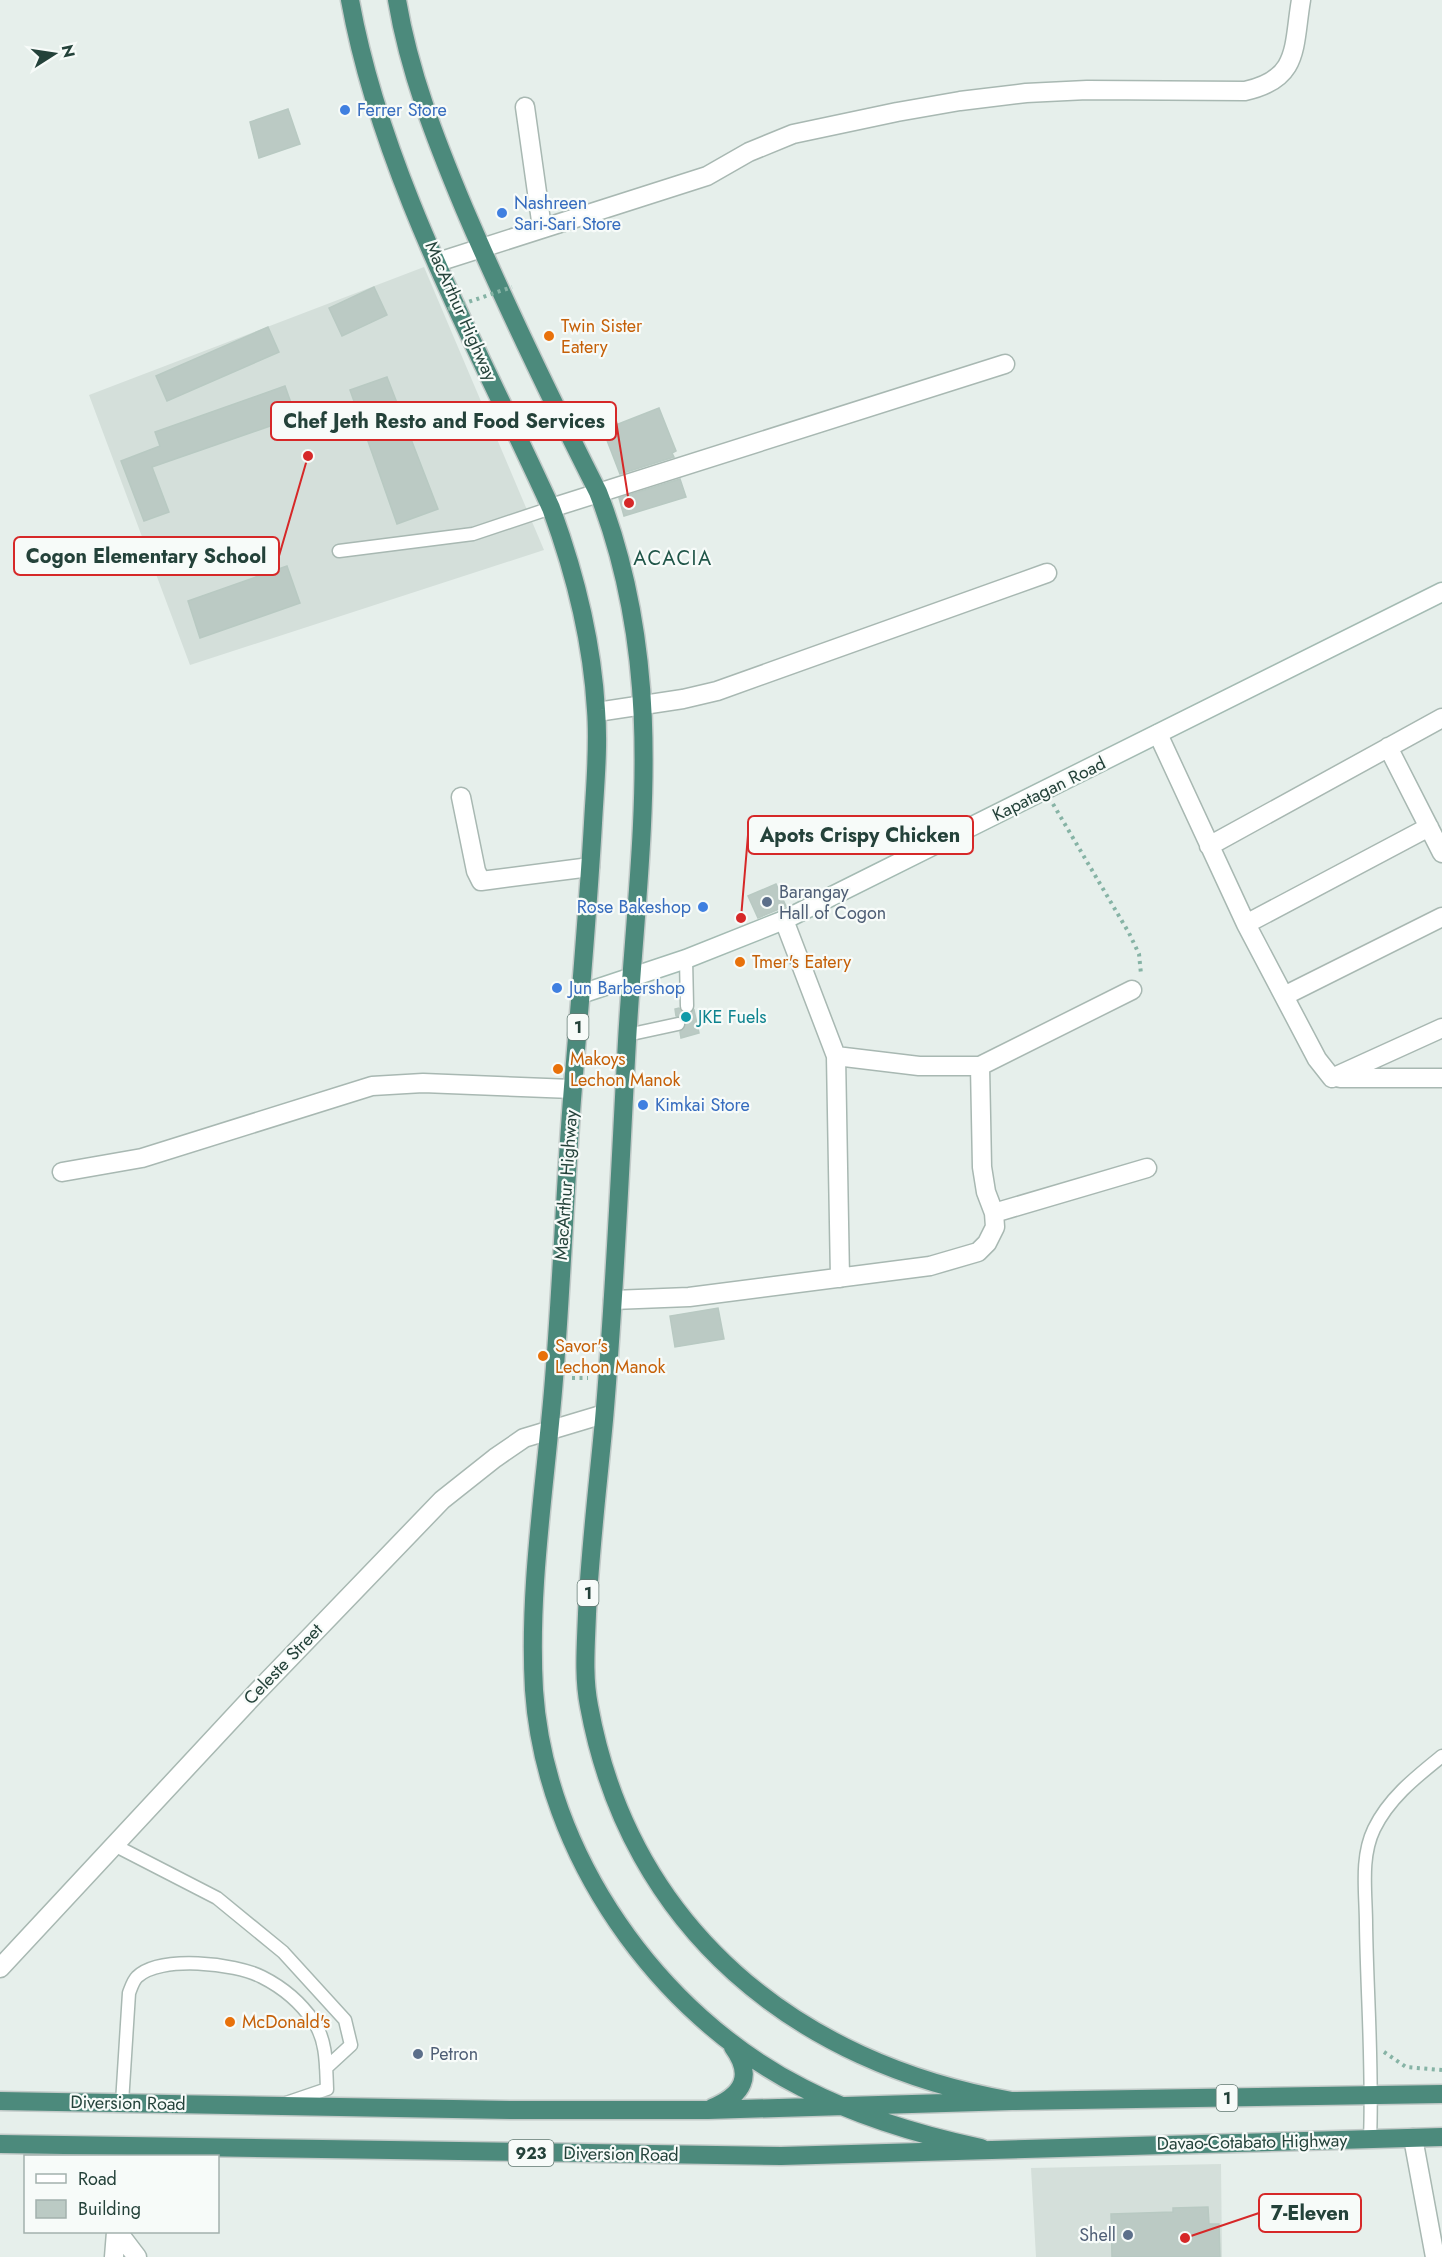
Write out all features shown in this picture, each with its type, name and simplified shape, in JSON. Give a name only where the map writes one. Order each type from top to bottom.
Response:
[{"type":"highway","name":"MacArthur Highway","points":[[350,0],[366,72],[385,135],[438,262],[551,508],[578,595],[597,712],[590,867],[572,1089],[555,1378],[539,1534],[534,1628],[534,1689],[539,1732],[550,1776],[578,1853],[621,1925],[667,1984],[726,2038],[794,2083],[842,2106],[918,2134],[981,2148]]},
{"type":"highway","name":"1","points":[[397,0],[423,101],[480,247],[598,492],[610,523],[627,587],[641,669],[644,706],[644,772],[633,977],[627,1035],[614,1300],[588,1585],[586,1647],[588,1702],[612,1793],[629,1832],[653,1875],[700,1939],[731,1971],[776,2008],[810,2031],[876,2063],[909,2075],[962,2092],[1012,2101],[1442,2094]]},
{"type":"highway","points":[[708,2110],[737,2092],[745,2076],[741,2058],[726,2038]]},
{"type":"highway","name":"Diversion Road","points":[[0,2101],[708,2110],[1012,2101]]},
{"type":"highway","name":"Davao-Cotabato Highway","points":[[1061,2146],[1442,2137]]},
{"type":"highway","name":"Diversion Road","points":[[0,2144],[90,2151],[781,2156],[1061,2146]]},
{"type":"street","points":[[438,262],[706,176],[749,152],[793,134],[897,112],[1026,93],[1088,90],[1245,91],[1269,85],[1287,68],[1301,0]]},
{"type":"street","points":[[525,107],[542,228]]},
{"type":"street","points":[[551,508],[1005,364]]},
{"type":"street","points":[[597,712],[644,706],[717,691],[1047,573]]},
{"type":"street","name":"Kapatagan Road","points":[[581,994],[686,959],[784,921],[1442,592]]},
{"type":"street","points":[[1209,846],[1442,718]]},
{"type":"street","points":[[1158,734],[1246,924],[1317,1059],[1332,1078]]},
{"type":"street","points":[[1388,747],[1442,853]]},
{"type":"street","points":[[461,797],[476,871],[482,881],[590,867]]},
{"type":"street","points":[[1246,924],[1429,827]]},
{"type":"street","points":[[1284,996],[1442,917]]},
{"type":"street","points":[[784,921],[836,1056],[840,1278]]},
{"type":"street","points":[[836,1056],[919,1066],[980,1066],[1132,990]]},
{"type":"street","points":[[1332,1078],[1442,1028]]},
{"type":"street","points":[[614,1300],[689,1297],[840,1278],[930,1266],[978,1252],[987,1244],[995,1227],[982,1167],[980,1066]]},
{"type":"street","points":[[1332,1078],[1442,1078]]},
{"type":"street","points":[[62,1172],[142,1158],[372,1086],[423,1083],[572,1089]]},
{"type":"street","points":[[994,1214],[1147,1168]]},
{"type":"street","name":"Celeste Street","points":[[0,1968],[256,1693],[442,1500],[524,1438],[604,1414]]},
{"type":"street","points":[[1413,2138],[1434,2257]]},
{"type":"street","points":[[114,2257],[117,2233]]},
{"type":"street","points":[[118,2233],[137,2257]]},
{"type":"lane","points":[[339,551],[473,534],[551,508]]},
{"type":"lane","points":[[686,959],[687,1006]]},
{"type":"lane","points":[[627,1035],[678,1024]]},
{"type":"lane","points":[[1370,2139],[1372,2096],[1368,2040],[1365,1856],[1374,1828],[1403,1787],[1442,1756]]},
{"type":"lane","points":[[114,1845],[217,1898],[283,1952],[345,2020],[351,2045],[326,2068]]},
{"type":"lane","points":[[122,2103],[129,1993],[135,1978],[150,1968],[186,1963],[261,1976],[292,1996],[314,2021],[322,2036],[327,2089],[276,2106]]},
{"type":"path","points":[[448,309],[512,287]]},
{"type":"path","points":[[1045,791],[1139,954],[1142,973],[1139,982],[1132,990]]},
{"type":"path","points":[[555,1378],[607,1378]]},
{"type":"path","points":[[1368,2040],[1406,2067],[1442,2070]]},
{"type":"shaded area","points":[[424,267],[544,550],[190,665],[89,395]]},
{"type":"shaded area","points":[[1221,2164],[1222,2257],[1036,2257],[1031,2168]]},
{"type":"building","points":[[288,109],[300,144],[259,158],[250,122]]},
{"type":"building","points":[[374,287],[387,315],[342,336],[329,308]]},
{"type":"building","points":[[268,327],[279,352],[167,401],[156,376]]},
{"type":"building","points":[[387,377],[438,509],[397,524],[350,390]]},
{"type":"building","points":[[285,386],[296,417],[152,467],[169,512],[144,521],[121,461],[160,446],[155,432]]},
{"type":"building","points":[[659,408],[676,451],[672,453],[674,457],[620,474],[603,430]]},
{"type":"building","points":[[680,479],[686,497],[624,516],[619,498]]},
{"type":"building","points":[[287,566],[300,603],[200,638],[188,601]]},
{"type":"building","name":"Barangay Hall of Cogon","points":[[776,884],[786,906],[758,918],[748,896]]},
{"type":"building","name":"JKE Fuels","points":[[679,1008],[687,1014],[694,1010],[699,1033],[681,1038],[680,1032],[686,1023],[684,1018],[676,1016],[675,1009]]},
{"type":"building","points":[[718,1308],[724,1339],[675,1347],[670,1316]]},
{"type":"building","points":[[1208,2207],[1209,2224],[1219,2224],[1220,2257],[1112,2257],[1111,2214],[1173,2212],[1173,2208]]},
{"type":"place","name":"Ferrer Store","points":[[345,110]]},
{"type":"place","name":"Nashreen Sari-Sari Store","points":[[502,213]]},
{"type":"place","name":"Twin Sister Eatery","points":[[549,336]]},
{"type":"place","name":"Cogon Elementary School","points":[[308,456]]},
{"type":"place","name":"Chef Jeth Resto and Food Services","points":[[629,503]]},
{"type":"place","name":"Barangay Hall of Cogon","points":[[767,902]]},
{"type":"place","name":"Rose Bakeshop","points":[[703,907]]},
{"type":"place","name":"Apots Crispy Chicken","points":[[741,918]]},
{"type":"place","name":"Tmer's Eatery","points":[[740,962]]},
{"type":"place","name":"Jun Barbershop","points":[[557,988]]},
{"type":"place","name":"JKE Fuels","points":[[686,1017]]},
{"type":"place","name":"Makoys Lechon Manok","points":[[558,1069]]},
{"type":"place","name":"Kimkai Store","points":[[643,1105]]},
{"type":"place","name":"Savor's Lechon Manok","points":[[543,1356]]},
{"type":"place","name":"McDonald's","points":[[230,2022]]},
{"type":"place","name":"Petron","points":[[418,2054]]},
{"type":"place","name":"Shell","points":[[1128,2235]]},
{"type":"place","name":"7-Eleven","points":[[1185,2238]]},
{"type":"district","name":"ACACIA","points":[[673,558]]}]
